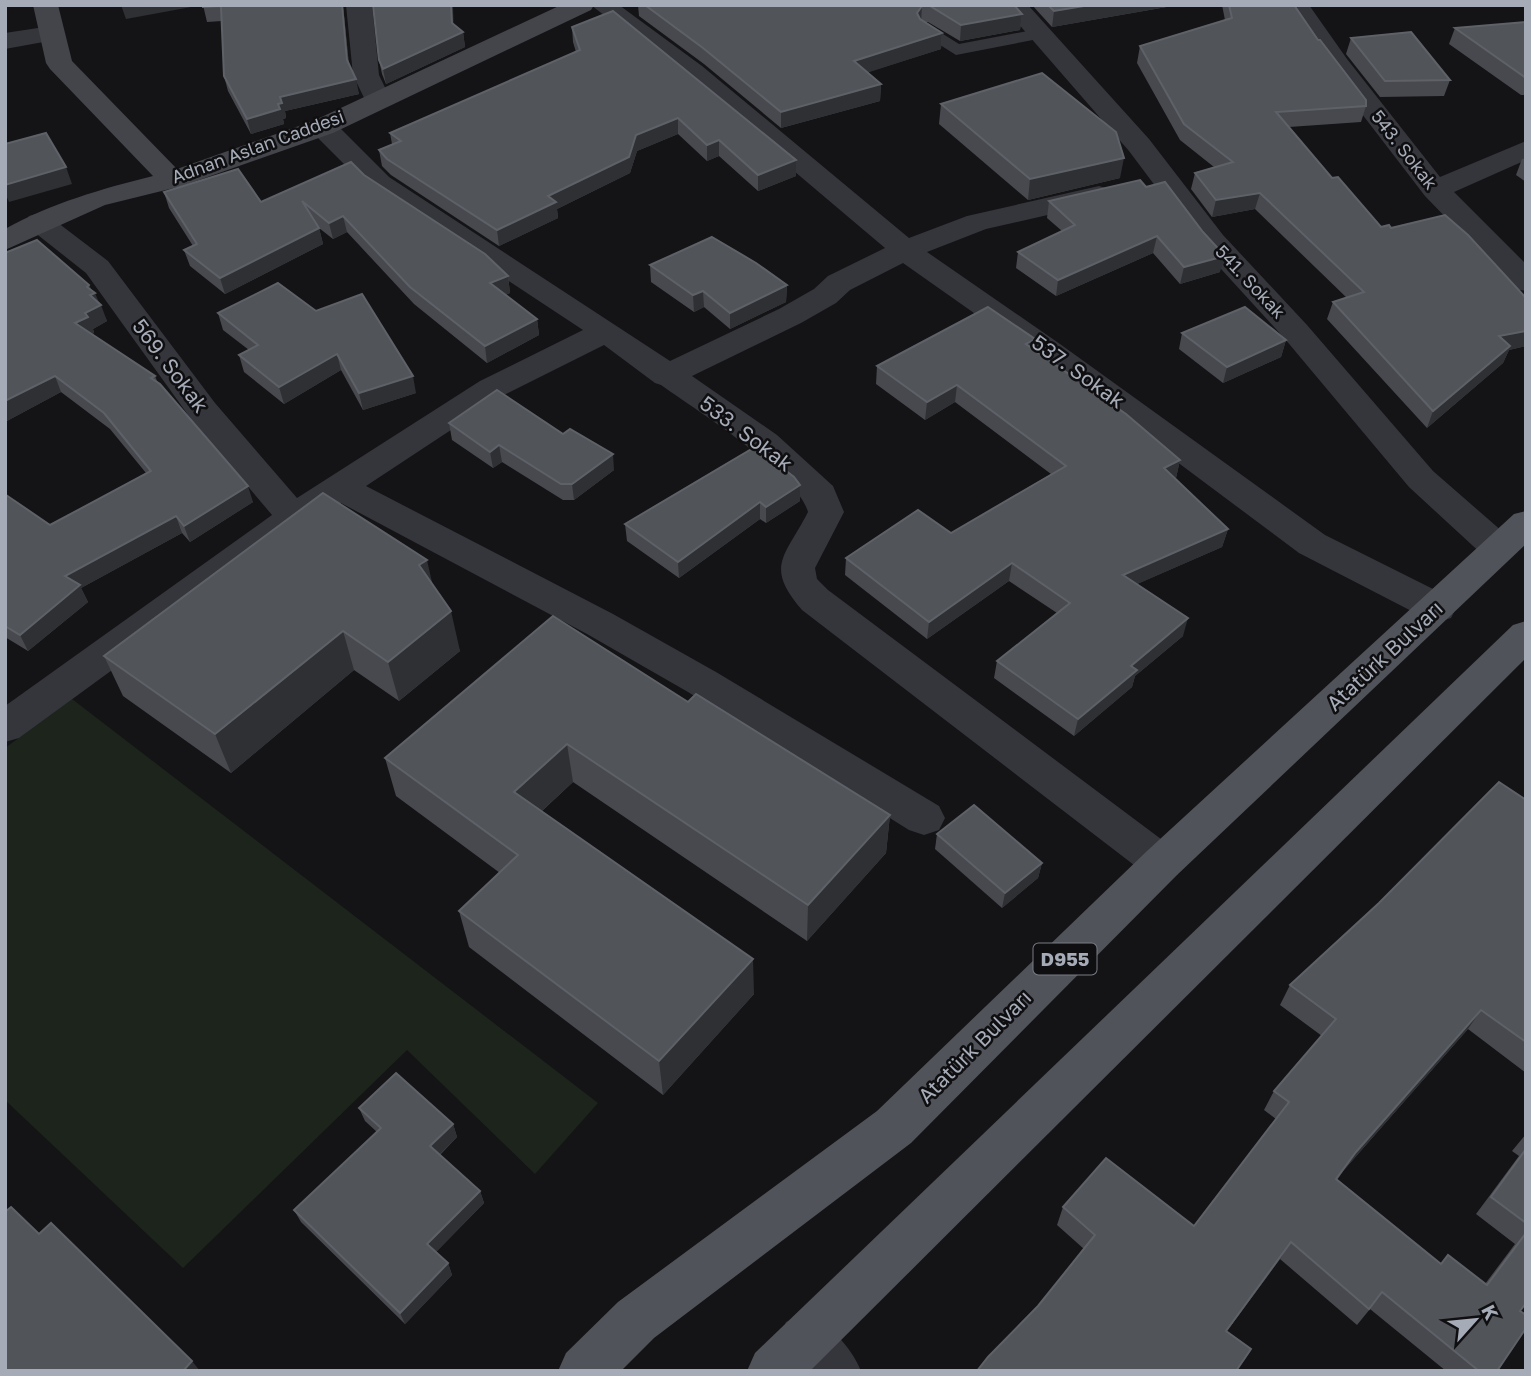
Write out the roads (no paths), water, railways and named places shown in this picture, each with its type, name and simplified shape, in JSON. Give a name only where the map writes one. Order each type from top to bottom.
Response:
[{"type":"main road","name":"Atatürk Bulvarı","points":[[584,1371],[636,1320],[894,1127],[1161,863],[1438,608],[1512,536]]},
{"type":"main road","points":[[804,1361],[1526,635]]},
{"type":"street","points":[[45,5],[59,63],[172,180]]},
{"type":"street","points":[[359,5],[366,75],[378,100]]},
{"type":"street","name":"537. Sokak","points":[[603,5],[694,72],[905,250],[1049,351],[1312,544],[1438,608]]},
{"type":"street","name":"541. Sokak","points":[[1014,5],[1139,145],[1144,183],[1212,241],[1296,332],[1421,479],[1512,536]]},
{"type":"street","name":"543. Sokak","points":[[1296,5],[1338,65],[1435,190],[1526,282]]},
{"type":"street","name":"Adnan Aslan Caddesi","points":[[5,241],[39,222],[95,199],[172,180],[323,127],[565,8]]},
{"type":"street","points":[[5,41],[51,34]]},
{"type":"street","name":"533. Sokak","points":[[323,127],[379,183],[606,331],[666,376],[765,443],[821,494],[826,512],[797,568],[800,583],[815,600],[1161,863]]},
{"type":"street","points":[[1435,190],[1526,149]]},
{"type":"street","points":[[666,376],[790,316],[825,296],[839,283],[905,250],[977,222],[1144,183]]},
{"type":"street","name":"569. Sokak","points":[[39,222],[97,267],[203,411],[294,517]]},
{"type":"street","points":[[9,720],[340,487],[492,388],[606,331]]},
{"type":"street","points":[[340,487],[646,649],[924,818]]},
{"type":"lane","points":[[927,29],[952,48],[961,51],[1038,34]]}]
